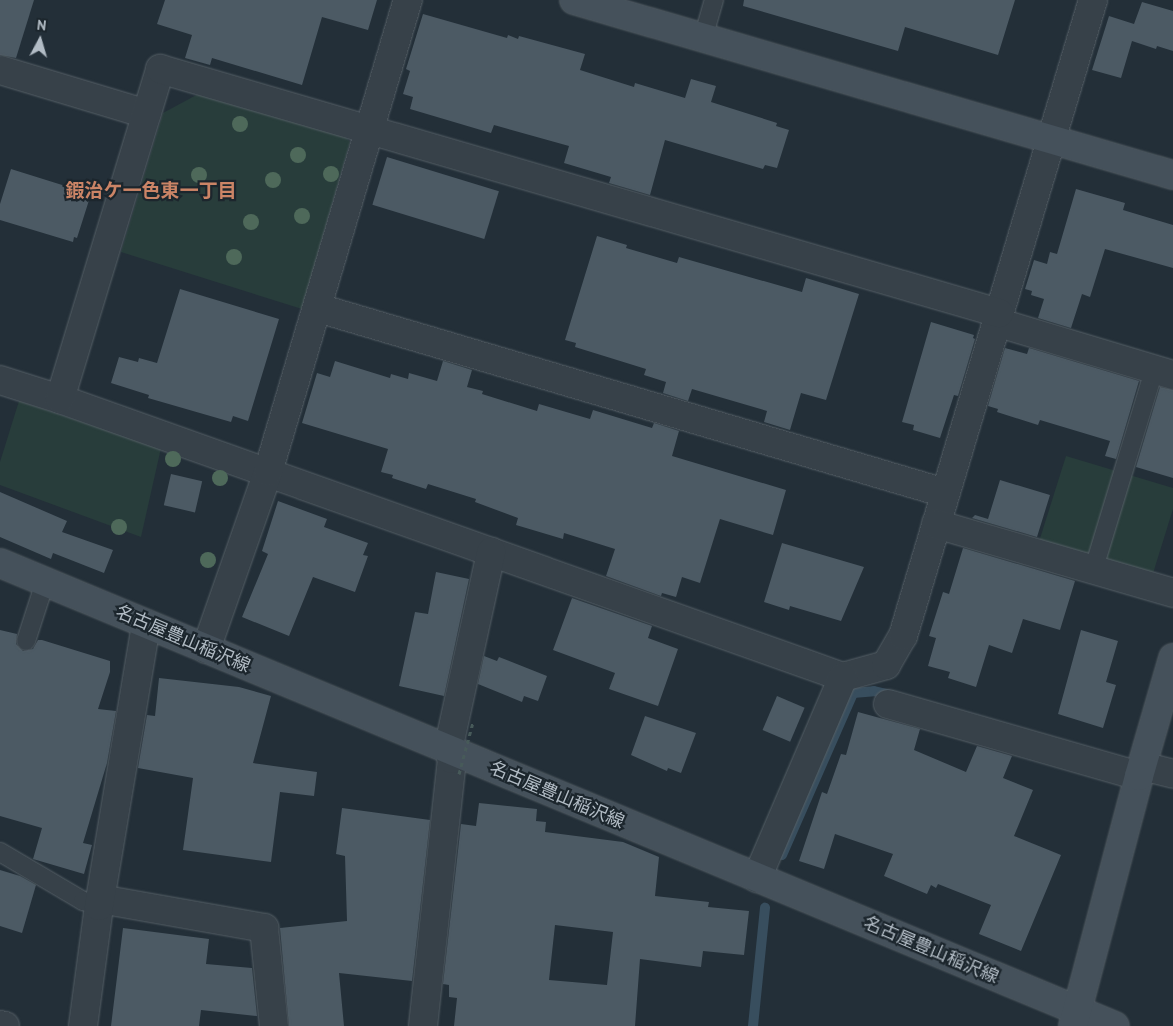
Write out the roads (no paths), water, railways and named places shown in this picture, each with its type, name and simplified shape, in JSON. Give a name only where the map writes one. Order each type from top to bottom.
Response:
[{"type":"main road","points":[[574,0],[1173,175]]},
{"type":"main road","name":"名古屋豊山稲沢線","points":[[0,563],[206,649],[453,762],[757,878],[1074,1018],[1115,1026]]},
{"type":"main road","points":[[1074,1018],[1140,771],[1173,658]]},
{"type":"street","points":[[206,649],[268,472],[408,0]]},
{"type":"street","points":[[0,380],[60,398],[843,677],[886,665],[903,636],[1092,0]]},
{"type":"street","points":[[60,398],[160,69],[997,318],[1163,372]]},
{"type":"street","points":[[0,70],[147,114]]},
{"type":"street","points":[[318,308],[946,493]]},
{"type":"street","points":[[936,524],[1173,593]]},
{"type":"street","points":[[423,1026],[452,759],[453,762],[490,552]]},
{"type":"street","points":[[83,1026],[100,902],[146,624]]},
{"type":"street","points":[[757,878],[843,677]]},
{"type":"street","points":[[888,704],[1140,771],[1173,774]]},
{"type":"street","points":[[100,902],[264,928],[274,1026]]},
{"type":"street","points":[[0,1025],[5,1026]]},
{"type":"lane","points":[[703,38],[714,0]]},
{"type":"lane","points":[[1097,558],[1163,372]]},
{"type":"lane","points":[[26,641],[45,582]]},
{"type":"lane","points":[[0,852],[83,901],[100,902]]},
{"type":"waterway","points":[[782,855],[853,693],[874,691],[892,695]]},
{"type":"waterway","points":[[753,1026],[765,908]]},
{"type":"district","name":"鍜治ケ一色東一丁目","points":[[151,191]]}]
